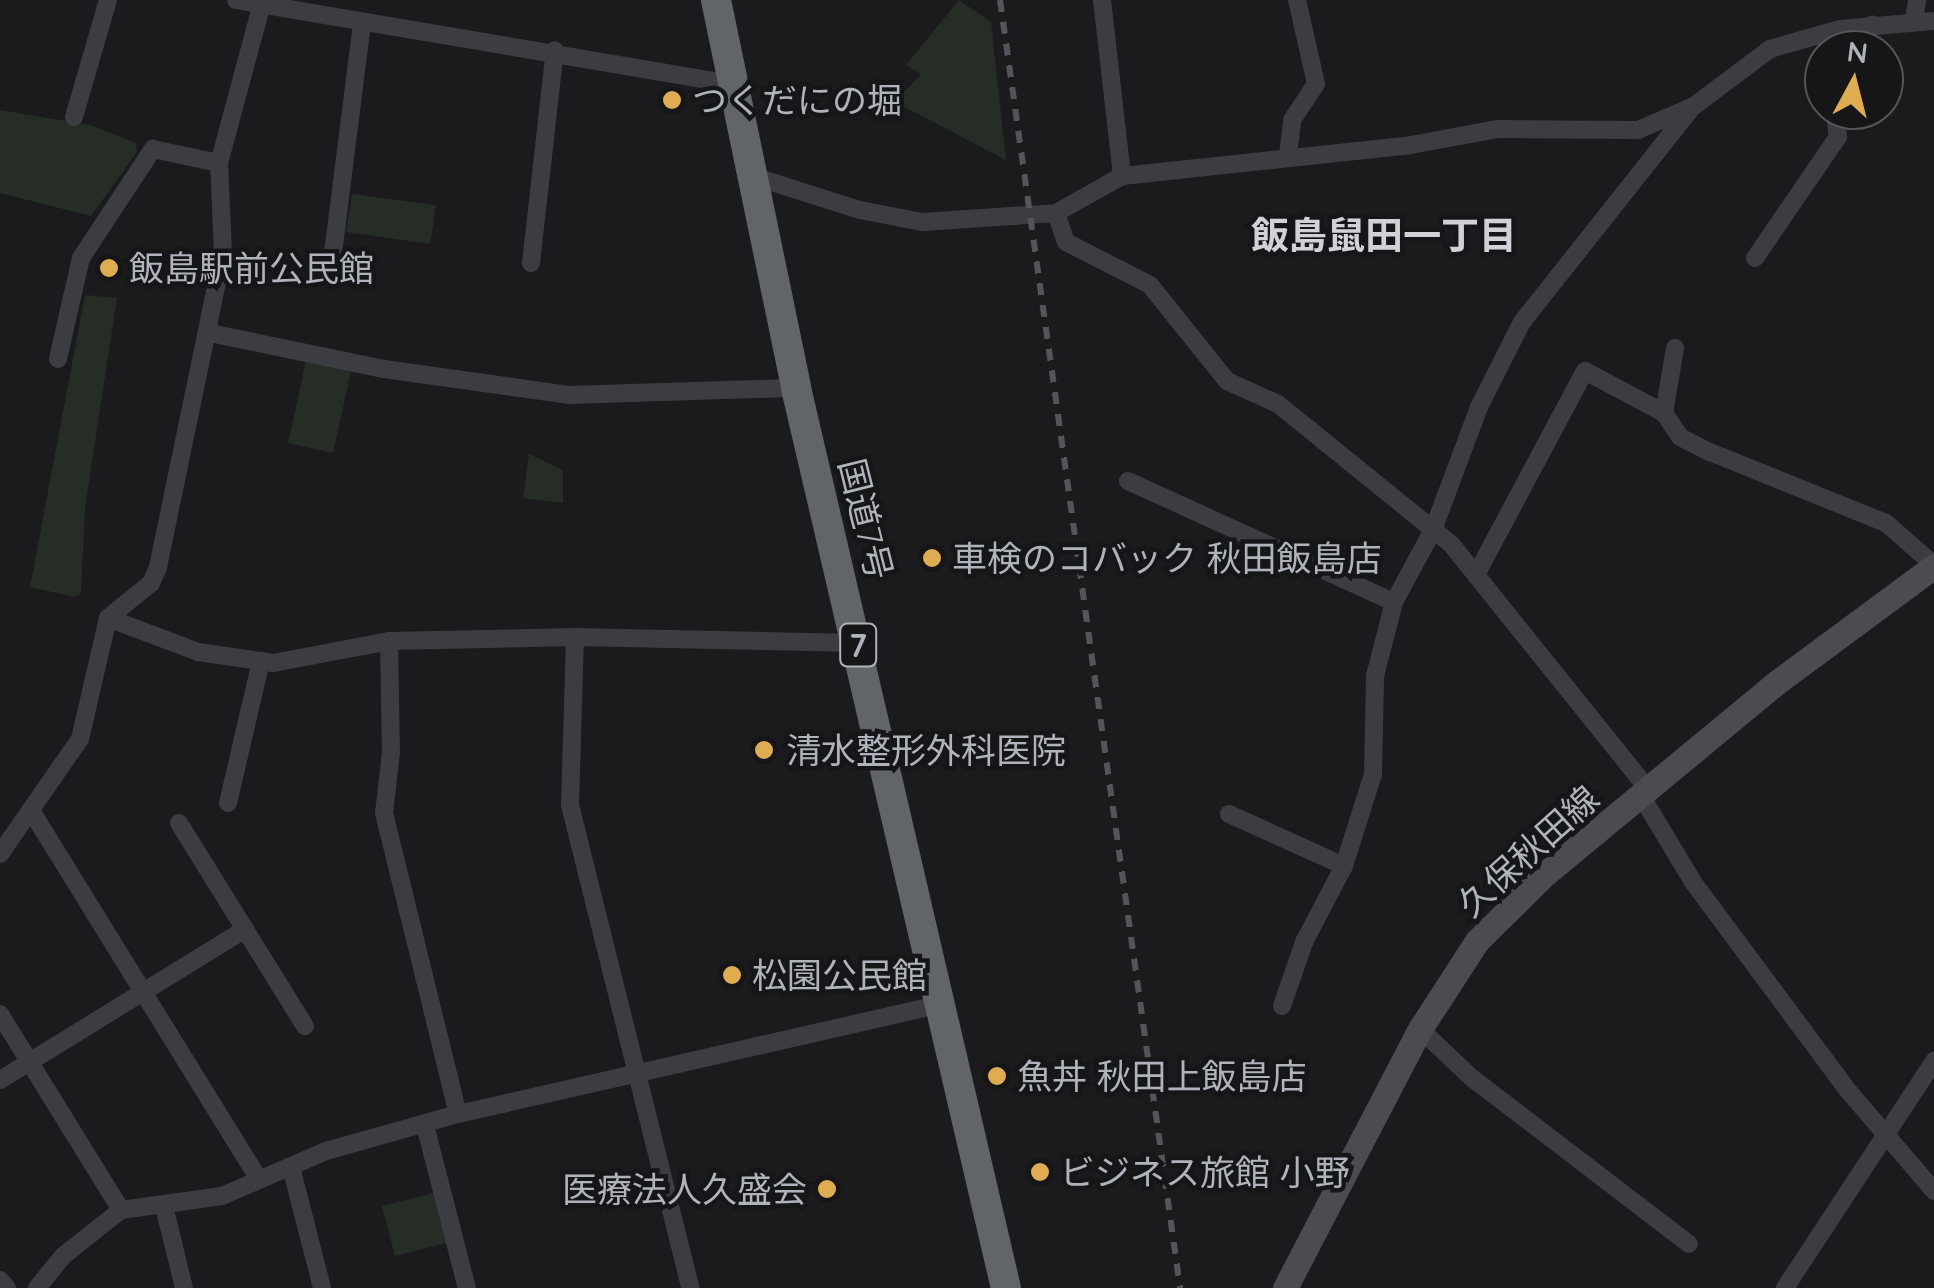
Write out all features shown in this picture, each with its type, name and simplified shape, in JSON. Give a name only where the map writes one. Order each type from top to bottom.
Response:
[{"type":"highway","name":"国道7号","points":[[716,0],[796,388],[1006,1288]]},
{"type":"main road","name":"久保秋田線","points":[[1286,1288],[1420,1029],[1477,941],[1544,874],[1776,683],[1934,565]]},
{"type":"street","points":[[74,117],[108,0]]},
{"type":"street","points":[[236,0],[362,24],[555,50],[731,84]]},
{"type":"street","points":[[1102,0],[1122,176]]},
{"type":"street","points":[[1288,155],[1292,120],[1316,84],[1297,0]]},
{"type":"street","points":[[1914,20],[1917,0]]},
{"type":"street","points":[[0,854],[80,739],[108,618],[152,582],[158,567],[210,333],[223,253],[219,164],[262,4]]},
{"type":"street","points":[[750,175],[860,210],[922,222],[1056,213],[1122,176],[1288,155],[1412,145],[1497,129],[1638,130],[1694,106],[1770,49],[1872,26],[1934,21]]},
{"type":"street","points":[[331,269],[362,24]]},
{"type":"street","points":[[1870,30],[1872,26]]},
{"type":"street","points":[[530,263],[555,50]]},
{"type":"street","points":[[1282,1006],[1304,942],[1344,866],[1372,774],[1376,676],[1394,602],[1433,530],[1479,408],[1522,322],[1694,106]]},
{"type":"street","points":[[1756,258],[1838,137],[1837,130]]},
{"type":"street","points":[[58,360],[81,258],[154,150],[219,164]]},
{"type":"street","points":[[1056,213],[1066,242],[1150,284],[1227,381],[1278,404],[1433,530],[1477,574],[1646,793],[1693,882],[1886,1136],[1934,1191]]},
{"type":"street","points":[[210,333],[384,370],[568,395],[796,388]]},
{"type":"street","points":[[1664,413],[1675,348]]},
{"type":"street","points":[[1477,574],[1585,371],[1664,413],[1680,437],[1886,523],[1934,565]]},
{"type":"street","points":[[1128,481],[1394,602]]},
{"type":"street","points":[[108,618],[198,652],[260,661],[388,641],[575,637],[858,643]]},
{"type":"street","points":[[575,637],[570,805],[690,1288]]},
{"type":"street","points":[[388,641],[391,752],[384,814],[458,1114]]},
{"type":"street","points":[[228,803],[260,661]]},
{"type":"street","points":[[32,812],[259,1180]]},
{"type":"street","points":[[1229,814],[1344,866]]},
{"type":"street","points":[[179,823],[305,1026]]},
{"type":"street","points":[[0,1080],[245,929]]},
{"type":"street","points":[[37,1288],[63,1256],[121,1210],[222,1196],[326,1151],[458,1114],[941,1004]]},
{"type":"street","points":[[0,1014],[121,1210]]},
{"type":"street","points":[[1420,1029],[1472,1078],[1689,1244]]},
{"type":"street","points":[[1785,1288],[1934,1060]]},
{"type":"street","points":[[426,1125],[467,1288]]},
{"type":"street","points":[[291,1167],[322,1288]]},
{"type":"street","points":[[164,1206],[184,1288]]},
{"type":"street","points":[[0,1280],[8,1288]]},
{"type":"shaded area","points":[[959,0],[991,22],[1006,160],[895,102],[921,74],[906,65]]},
{"type":"shaded area","points":[[0,110],[90,125],[136,143],[137,152],[91,216],[0,193]]},
{"type":"shaded area","points":[[352,194],[436,205],[430,244],[346,232]]},
{"type":"shaded area","points":[[85,295],[117,298],[85,507],[81,593],[75,597],[30,587]]},
{"type":"shaded area","points":[[306,361],[351,371],[333,453],[288,443]]},
{"type":"shaded area","points":[[529,454],[563,470],[563,503],[523,498]]},
{"type":"shaded area","points":[[434,1193],[446,1243],[395,1256],[382,1206]]},
{"type":"railway","points":[[1000,0],[1180,1288]]},
{"type":"place","name":"つくだにの堀","points":[[672,100]]},
{"type":"place","name":"飯島駅前公民館","points":[[109,268]]},
{"type":"place","name":"車検のコバック 秋田飯島店","points":[[932,558]]},
{"type":"place","name":"清水整形外科医院","points":[[764,750]]},
{"type":"place","name":"松園公民館","points":[[732,975]]},
{"type":"place","name":"魚丼 秋田上飯島店","points":[[997,1076]]},
{"type":"place","name":"ビジネス旅館 小野","points":[[1040,1172]]},
{"type":"place","name":"医療法人久盛会","points":[[827,1189]]},
{"type":"district","name":"飯島鼠田一丁目","points":[[1384,236]]}]
